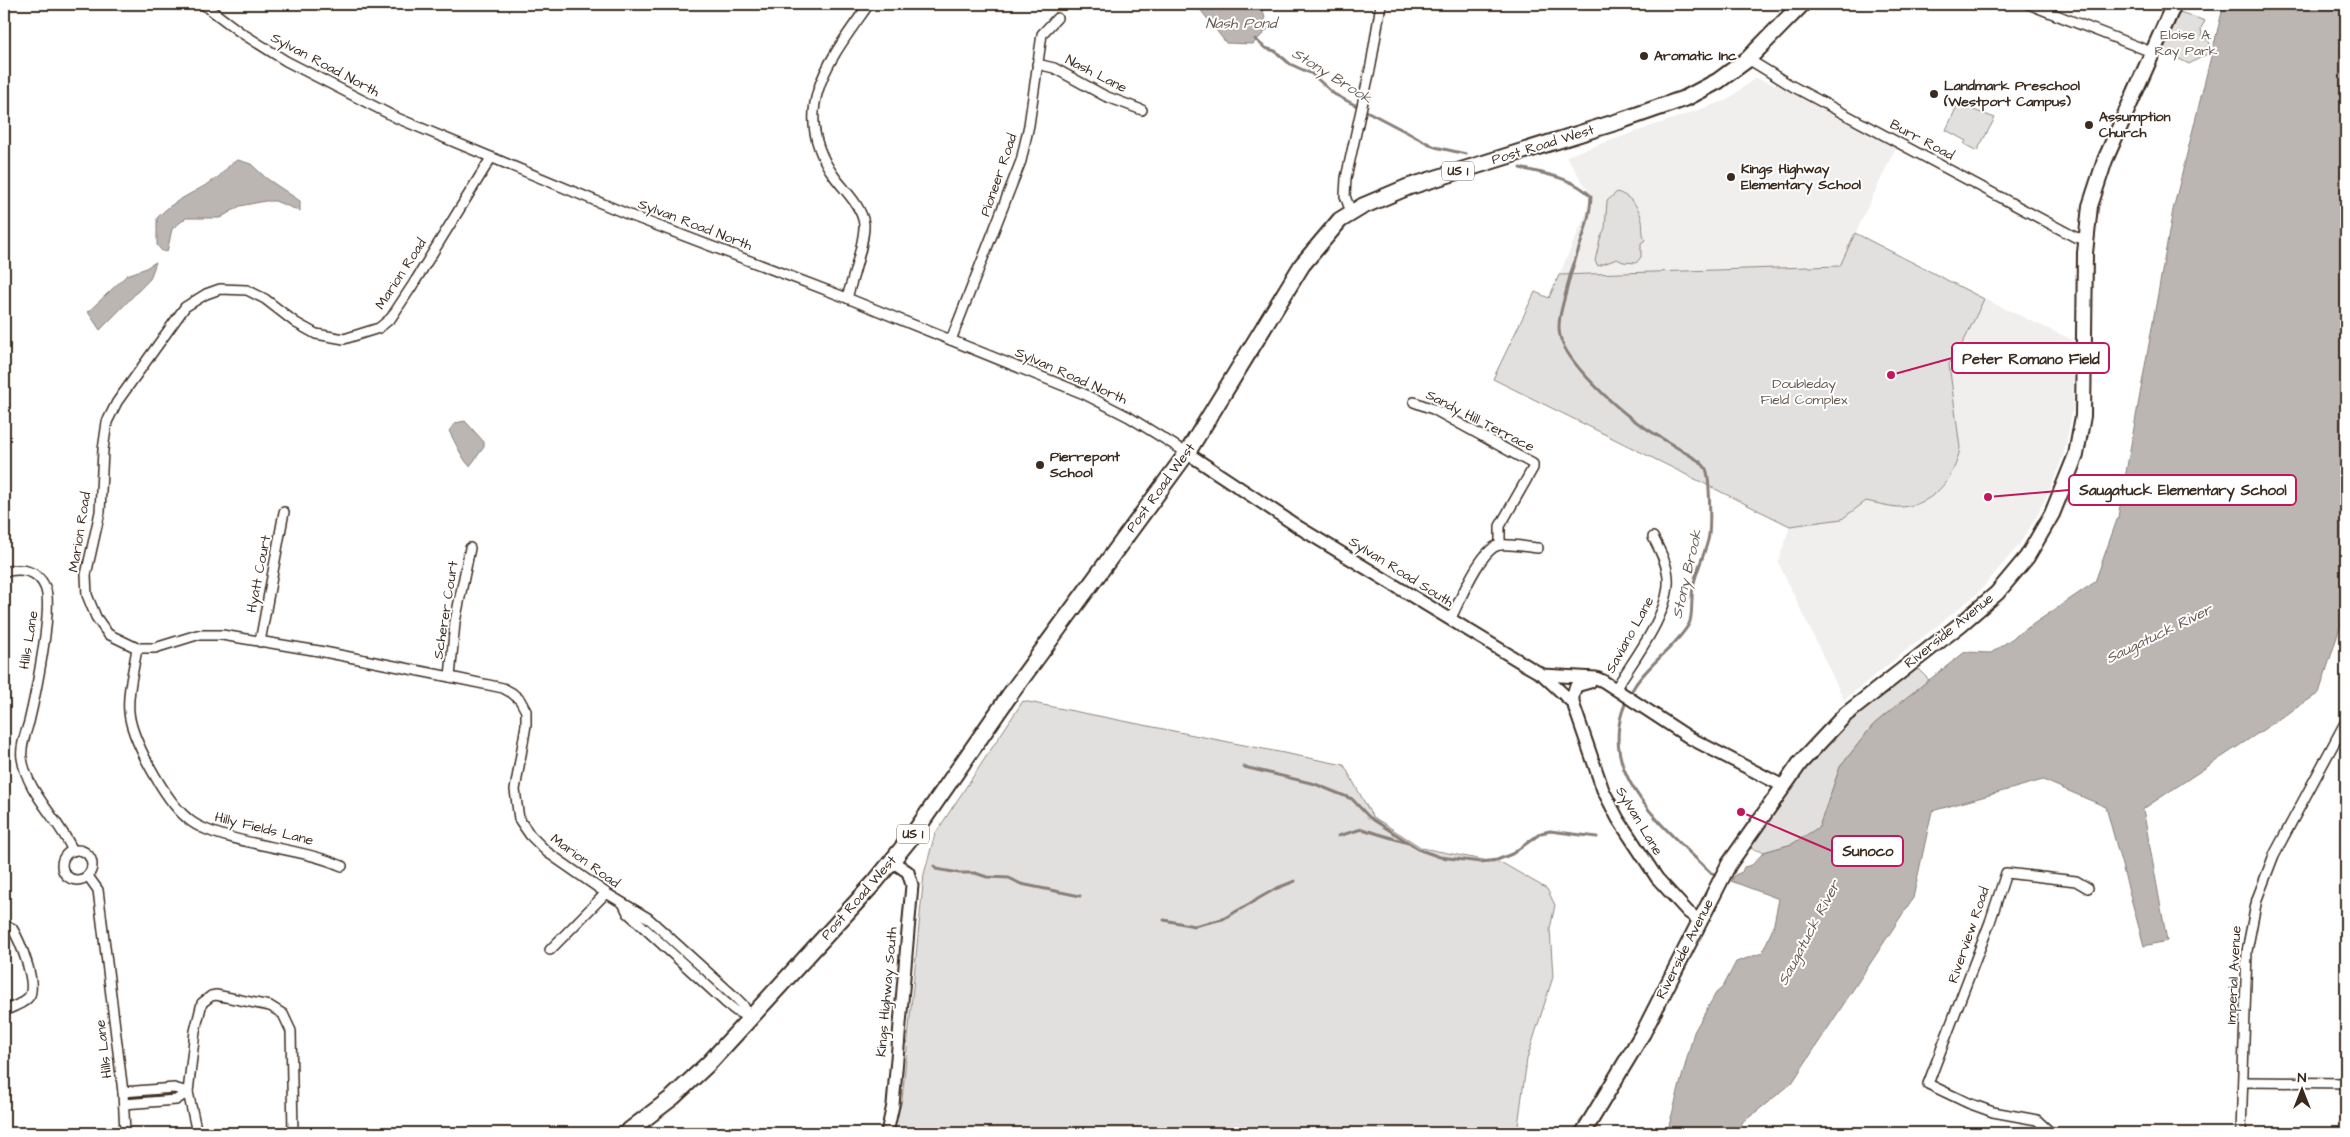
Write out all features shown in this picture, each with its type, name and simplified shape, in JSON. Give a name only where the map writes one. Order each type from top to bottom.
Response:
[{"type":"main road","name":"Post Road West","points":[[626,1133],[656,1112],[683,1088],[750,1018],[892,861],[940,797],[1032,663],[1187,454],[1302,265],[1331,228],[1351,212],[1408,187],[1674,102],[1712,84],[1748,59],[1802,4]]},
{"type":"main road","name":"Riverside Avenue","points":[[1583,1133],[1631,1054],[1722,876],[1809,751],[1845,715],[1961,624],[1997,593],[2026,557],[2046,526],[2070,474],[2082,424],[2086,371],[2086,239],[2094,190],[2174,4]]},
{"type":"street","name":"Sylvan Road North","points":[[203,4],[256,43],[313,76],[397,118],[632,216],[847,298],[1100,402],[1187,454]]},
{"type":"street","points":[[847,298],[864,224],[858,208],[823,159],[815,138],[814,109],[824,73],[834,52],[869,4]]},
{"type":"street","points":[[1351,212],[1345,196],[1345,187],[1363,102],[1380,4]]},
{"type":"street","points":[[2028,4],[2154,52]]},
{"type":"street","name":"Pioneer Road","points":[[951,340],[1021,161],[1029,125],[1042,34],[1057,18]]},
{"type":"street","name":"Burr Road","points":[[1748,59],[1780,79],[1996,195],[2075,237],[2086,239]]},
{"type":"street","name":"Nash Lane","points":[[1037,64],[1054,68],[1105,96],[1142,110]]},
{"type":"street","name":"Marion Road","points":[[491,158],[391,318],[379,328],[344,339],[316,334],[296,323],[265,299],[247,290],[220,289],[193,301],[179,314],[117,402],[107,422],[100,512],[86,575],[88,595],[101,626],[116,640],[137,648],[155,648],[207,634],[260,642],[503,688],[520,700],[526,711],[515,790],[519,819],[530,835],[547,852],[624,904],[628,913],[726,1002],[736,1011],[750,1018]]},
{"type":"street","name":"Sandy Hill Terrace","points":[[1414,402],[1432,409],[1533,464],[1533,468],[1500,526],[1500,545]]},
{"type":"street","name":"Sylvan Road South","points":[[1187,454],[1291,522],[1450,620],[1543,674],[1596,678],[1633,699],[1690,738],[1783,786]]},
{"type":"street","name":"Hyatt Court","points":[[260,642],[284,512]]},
{"type":"street","name":"Saviano Lane","points":[[1616,689],[1655,623],[1666,598],[1668,577],[1665,562],[1653,537]]},
{"type":"street","points":[[1450,620],[1482,558],[1492,548],[1500,545],[1538,548]]},
{"type":"street","name":"Scherer Court","points":[[450,677],[455,622],[470,548]]},
{"type":"street","name":"Hills Lane","points":[[4,572],[26,569],[36,575],[45,586],[48,609],[32,708],[21,755],[24,774],[73,850],[83,851],[90,857],[92,867],[88,876],[98,890],[123,1092],[125,1133]]},
{"type":"street","name":"Hilly Fields Lane","points":[[137,648],[129,699],[131,723],[143,752],[177,808],[192,822],[211,832],[319,856],[342,866]]},
{"type":"street","name":"Sylvan Lane","points":[[1543,674],[1573,703],[1603,790],[1614,812],[1657,878],[1688,912],[1700,920]]},
{"type":"street","name":"Sylvan Road South","points":[[1573,703],[1574,690],[1580,683],[1592,682],[1616,689]]},
{"type":"street","name":"Imperial Avenue","points":[[2241,1133],[2247,952],[2256,899],[2274,855],[2346,721]]},
{"type":"street","points":[[73,850],[62,860],[64,874],[76,881],[88,876]]},
{"type":"street","name":"Kings Highway South","points":[[887,1133],[893,1106],[912,885],[908,872],[892,861]]},
{"type":"street","name":"Riverview Road","points":[[2051,1133],[2037,1120],[1993,1112],[1968,1104],[1928,1084],[1987,931],[2006,873],[2076,881],[2088,888]]},
{"type":"street","points":[[550,950],[606,893]]},
{"type":"street","points":[[4,926],[12,928],[18,938],[26,958],[31,987],[30,996],[23,1002],[4,1011]]},
{"type":"street","points":[[197,1133],[188,1092],[198,1018],[200,1006],[206,999],[216,995],[270,1006],[278,1010],[290,1024],[293,1133]]},
{"type":"street","points":[[2243,1082],[2346,1083]]},
{"type":"street","points":[[123,1092],[174,1088],[188,1092]]},
{"type":"street","points":[[124,1104],[176,1100],[188,1092]]},
{"type":"shaded area","name":"Kings Highway Elementary School","points":[[1755,78],[1778,85],[1896,147],[1840,266],[1559,275],[1593,198],[1566,156],[1727,100]]},
{"type":"shaded area","points":[[1984,299],[2075,341],[2073,408],[2064,453],[2038,514],[2019,545],[1978,593],[1844,700],[1778,562],[1790,526],[1842,519],[1866,501],[1898,507],[1960,448],[1949,364],[1965,339]]},
{"type":"green space","name":"Eloise A. Ray Park","points":[[2180,12],[2205,21],[2201,28],[2202,36],[2209,41],[2210,45],[2209,53],[2189,64],[2163,51]]},
{"type":"green space","points":[[1958,104],[1995,118],[1977,151],[1964,144],[1966,141],[1946,130]]},
{"type":"green space","points":[[1617,192],[1632,202],[1640,213],[1645,240],[1641,243],[1641,257],[1636,263],[1623,262],[1617,259],[1598,266],[1595,261],[1600,239],[1605,228],[1607,201]]},
{"type":"green space","name":"Doubleday Field Complex","points":[[1855,233],[1984,299],[1965,339],[1949,364],[1960,448],[1957,459],[1947,481],[1931,497],[1920,503],[1897,507],[1866,501],[1842,519],[1790,526],[1493,379],[1535,292],[1549,298],[1559,275],[1840,266]]},
{"type":"green space","points":[[1917,668],[1929,680],[1873,725],[1840,767],[1819,827],[1792,844],[1764,852],[1749,848],[1786,794],[1828,743],[1859,712]]},
{"type":"green space","points":[[1023,701],[1344,765],[1372,816],[1422,848],[1504,864],[1547,889],[1555,905],[1550,929],[1553,977],[1527,1059],[1517,1133],[893,1133],[902,1100],[924,874],[935,834]]},
{"type":"water","name":"Nash Pond","points":[[1196,4],[1261,4],[1268,29],[1253,44],[1226,43]]},
{"type":"water","name":"Saugatuck River","points":[[2224,4],[2346,4],[2346,619],[2342,621],[2319,693],[2143,809],[2167,941],[2144,946],[2106,807],[2043,780],[1932,811],[1913,898],[1792,1083],[1742,1123],[1741,1133],[1667,1133],[1694,1032],[1716,993],[1723,987],[1736,962],[1762,953],[1773,928],[1779,899],[1731,881],[1735,875],[1742,872],[1744,867],[1752,865],[1764,852],[1792,844],[1819,827],[1840,767],[1873,725],[1898,704],[1965,652],[1991,653],[2095,582],[2118,517],[2173,210]]},
{"type":"water","points":[[238,160],[251,164],[266,178],[300,201],[300,211],[275,201],[265,201],[240,206],[220,218],[186,218],[172,229],[167,252],[162,251],[157,245],[157,218],[178,201],[217,178]]},
{"type":"water","points":[[156,262],[150,279],[100,330],[88,312],[127,275]]},
{"type":"water","points":[[465,421],[484,442],[484,447],[470,466],[462,456],[449,431],[455,423]]},
{"type":"waterway","name":"Stony Brook","points":[[1255,39],[1265,48],[1275,51],[1290,64],[1312,74],[1334,94],[1435,147],[1466,154]]},
{"type":"waterway","name":"Stony Brook","points":[[1520,168],[1567,180],[1591,196],[1588,219],[1560,316],[1559,330],[1564,347],[1583,373],[1608,399],[1644,427],[1699,461],[1706,469],[1709,493],[1709,535],[1693,587],[1690,621],[1677,641],[1647,670],[1634,687],[1621,715],[1618,742],[1623,767],[1635,790],[1651,812],[1711,873],[1718,875]]},
{"type":"waterway","points":[[1244,767],[1315,784],[1352,799],[1369,817],[1420,850],[1440,857],[1481,862],[1497,860],[1512,854],[1541,833],[1550,831],[1597,837]]},
{"type":"waterway","points":[[1338,836],[1362,829],[1408,843]]},
{"type":"waterway","points":[[934,866],[936,869],[959,873],[975,873],[987,877],[1009,878],[1021,884],[1080,896]]},
{"type":"waterway","points":[[1164,920],[1194,926],[1223,919],[1275,889],[1295,881]]},
{"type":"place","name":"Aromatic Inc","points":[[1644,56]]},
{"type":"place","name":"Landmark Preschool (Westport Campus)","points":[[1934,94]]},
{"type":"place","name":"Assumption Church","points":[[2089,125]]},
{"type":"place","name":"Kings Highway Elementary School","points":[[1731,177]]},
{"type":"place","name":"Peter Romano Field","points":[[1891,375]]},
{"type":"place","name":"Pierrepont School","points":[[1040,465]]},
{"type":"place","name":"Saugatuck Elementary School","points":[[1988,497]]},
{"type":"place","name":"Sunoco","points":[[1741,812]]}]
